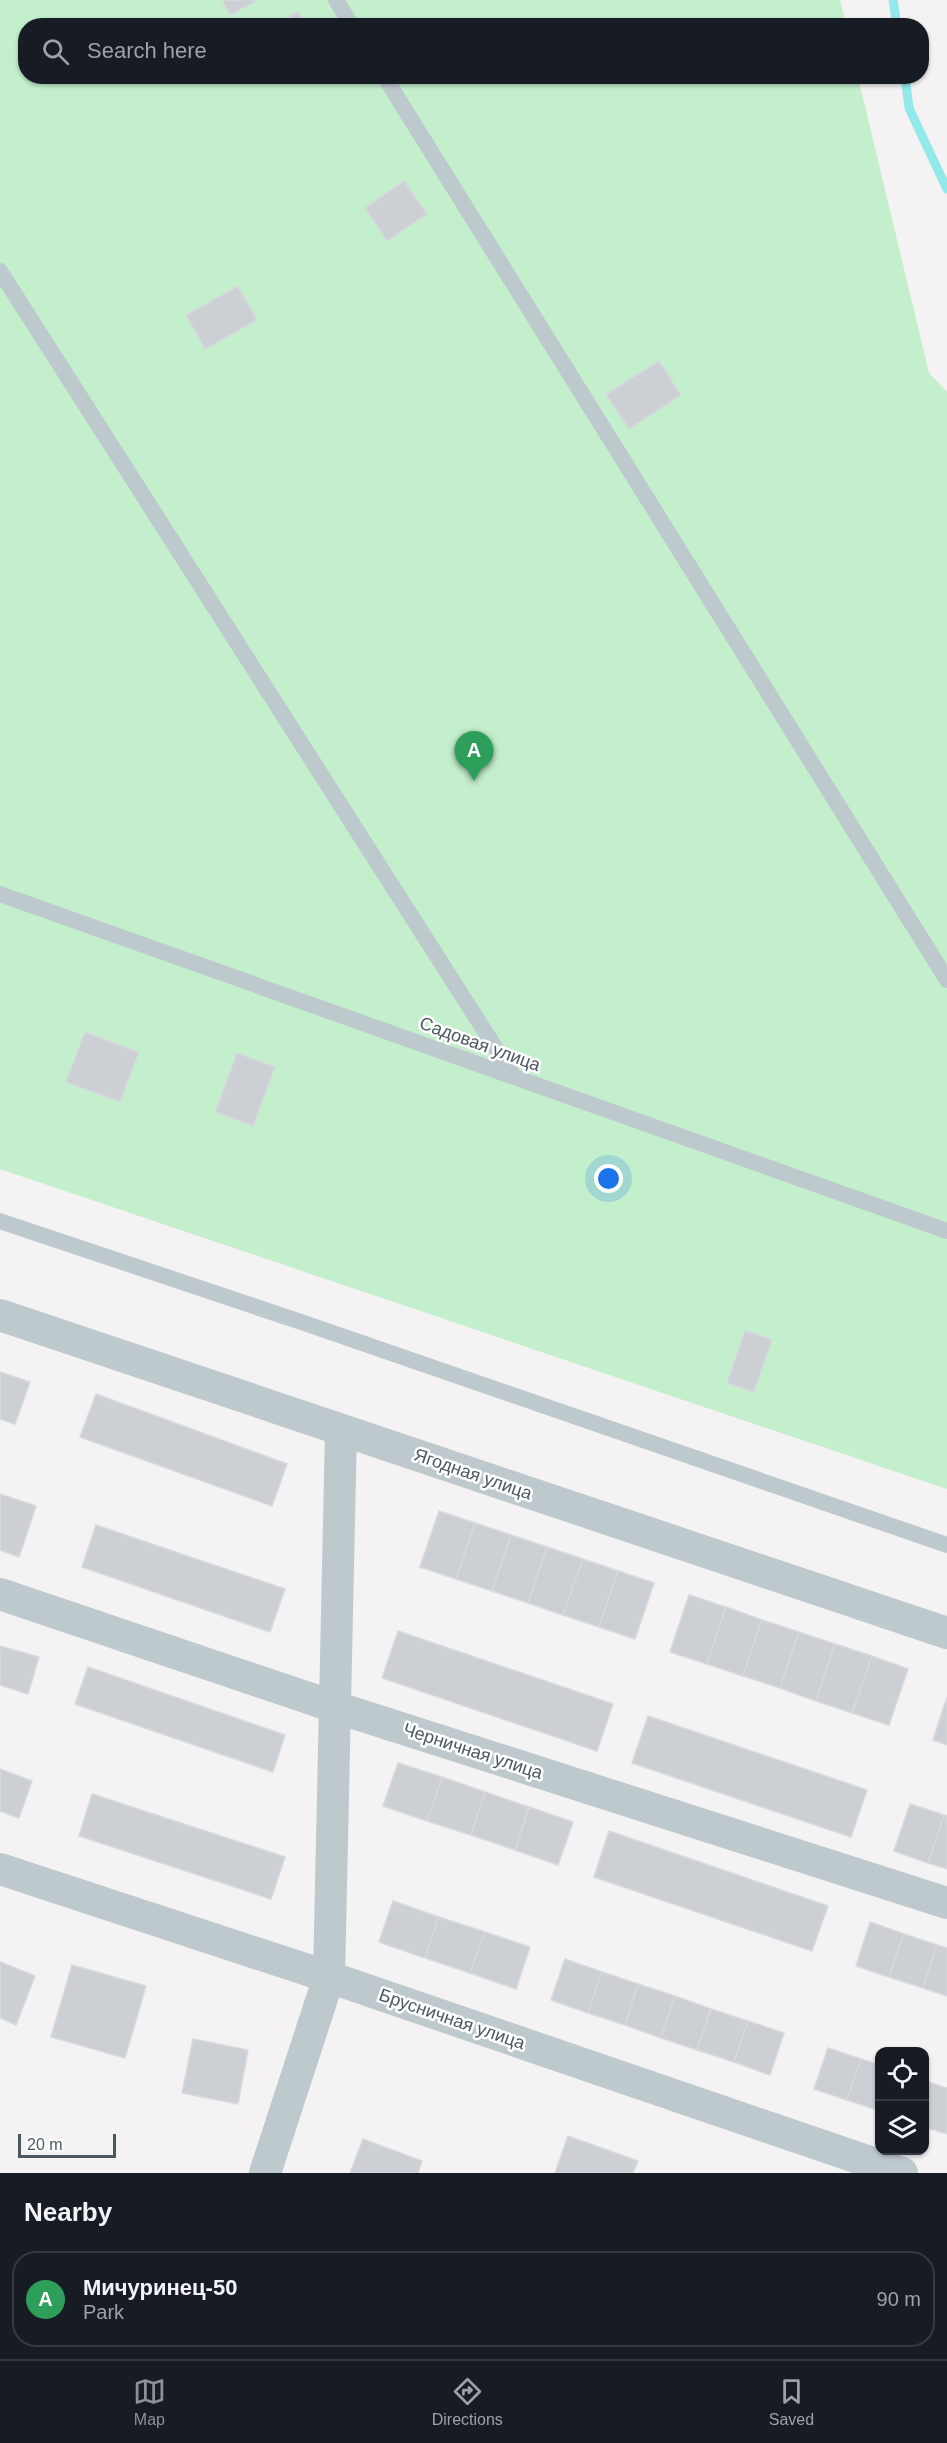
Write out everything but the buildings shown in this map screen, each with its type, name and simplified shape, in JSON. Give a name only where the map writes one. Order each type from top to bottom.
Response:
[{"type":"street","name":"Ягодная улица","points":[[0,1315],[947,1633]]},
{"type":"street","points":[[265,2173],[329,1977],[341,1430]]},
{"type":"street","name":"Черничная улица","points":[[0,1594],[335,1707],[947,1903]]},
{"type":"street","name":"Брусничная улица","points":[[0,1869],[329,1977],[902,2173]]},
{"type":"lane","points":[[336,0],[347,18]]},
{"type":"lane","points":[[389,84],[947,980]]},
{"type":"lane","points":[[0,271],[514,1077]]},
{"type":"lane","name":"Садовая улица","points":[[0,894],[947,1231]]},
{"type":"lane","points":[[0,1221],[947,1545]]},
{"type":"green space","points":[[0,0],[840,0],[844,18],[18,18],[18,84],[860,84],[929,373],[947,392],[947,1489],[0,1169]]},
{"type":"waterway","points":[[893,0],[896,18]]},
{"type":"waterway","points":[[906,84],[909,108],[947,189]]},
{"type":"place","name":"Мичуринец-50","points":[[474,781]]}]
